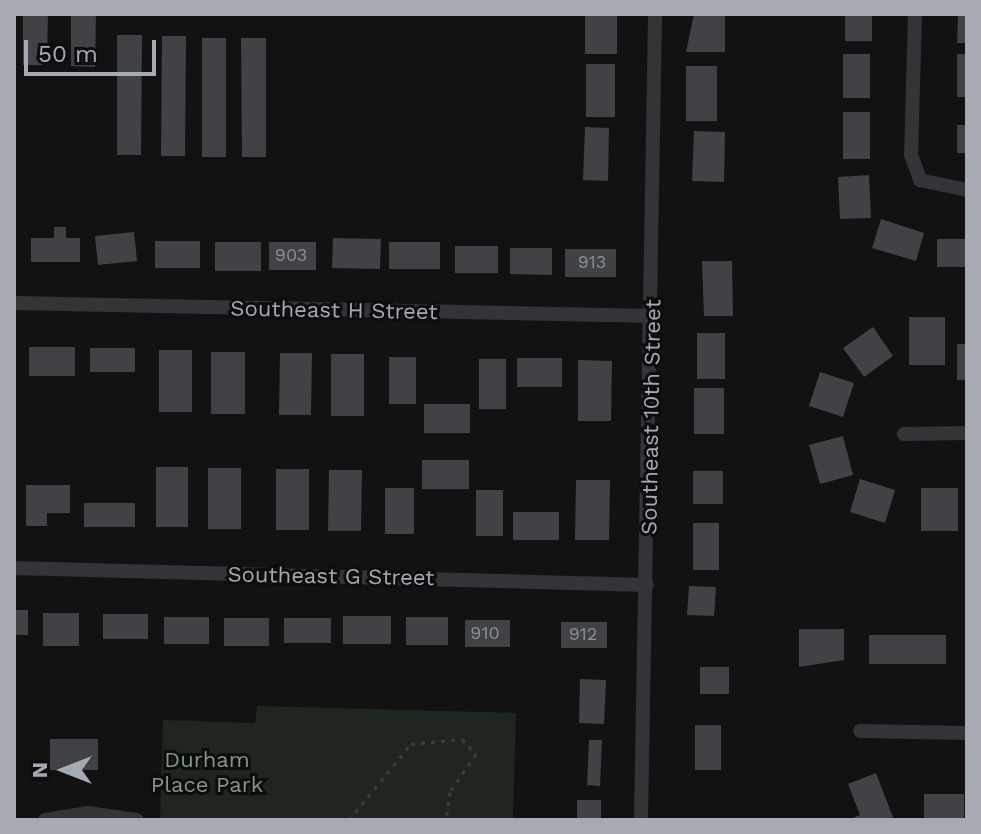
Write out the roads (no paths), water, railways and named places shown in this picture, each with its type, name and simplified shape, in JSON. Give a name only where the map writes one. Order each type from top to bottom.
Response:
[{"type":"street","name":"Southeast 10th Street","points":[[641,820],[654,316],[655,14]]},
{"type":"street","points":[[915,14],[911,155],[920,180],[967,190]]},
{"type":"street","name":"Southeast H Street","points":[[14,303],[654,316]]},
{"type":"street","points":[[904,434],[967,433]]},
{"type":"street","name":"Southeast G Street","points":[[14,568],[647,585]]},
{"type":"street","points":[[860,731],[967,733]]},
{"type":"street","points":[[45,820],[88,817],[137,820]]},
{"type":"park label","name":"Durham Place Park","points":[[207,772]]}]
